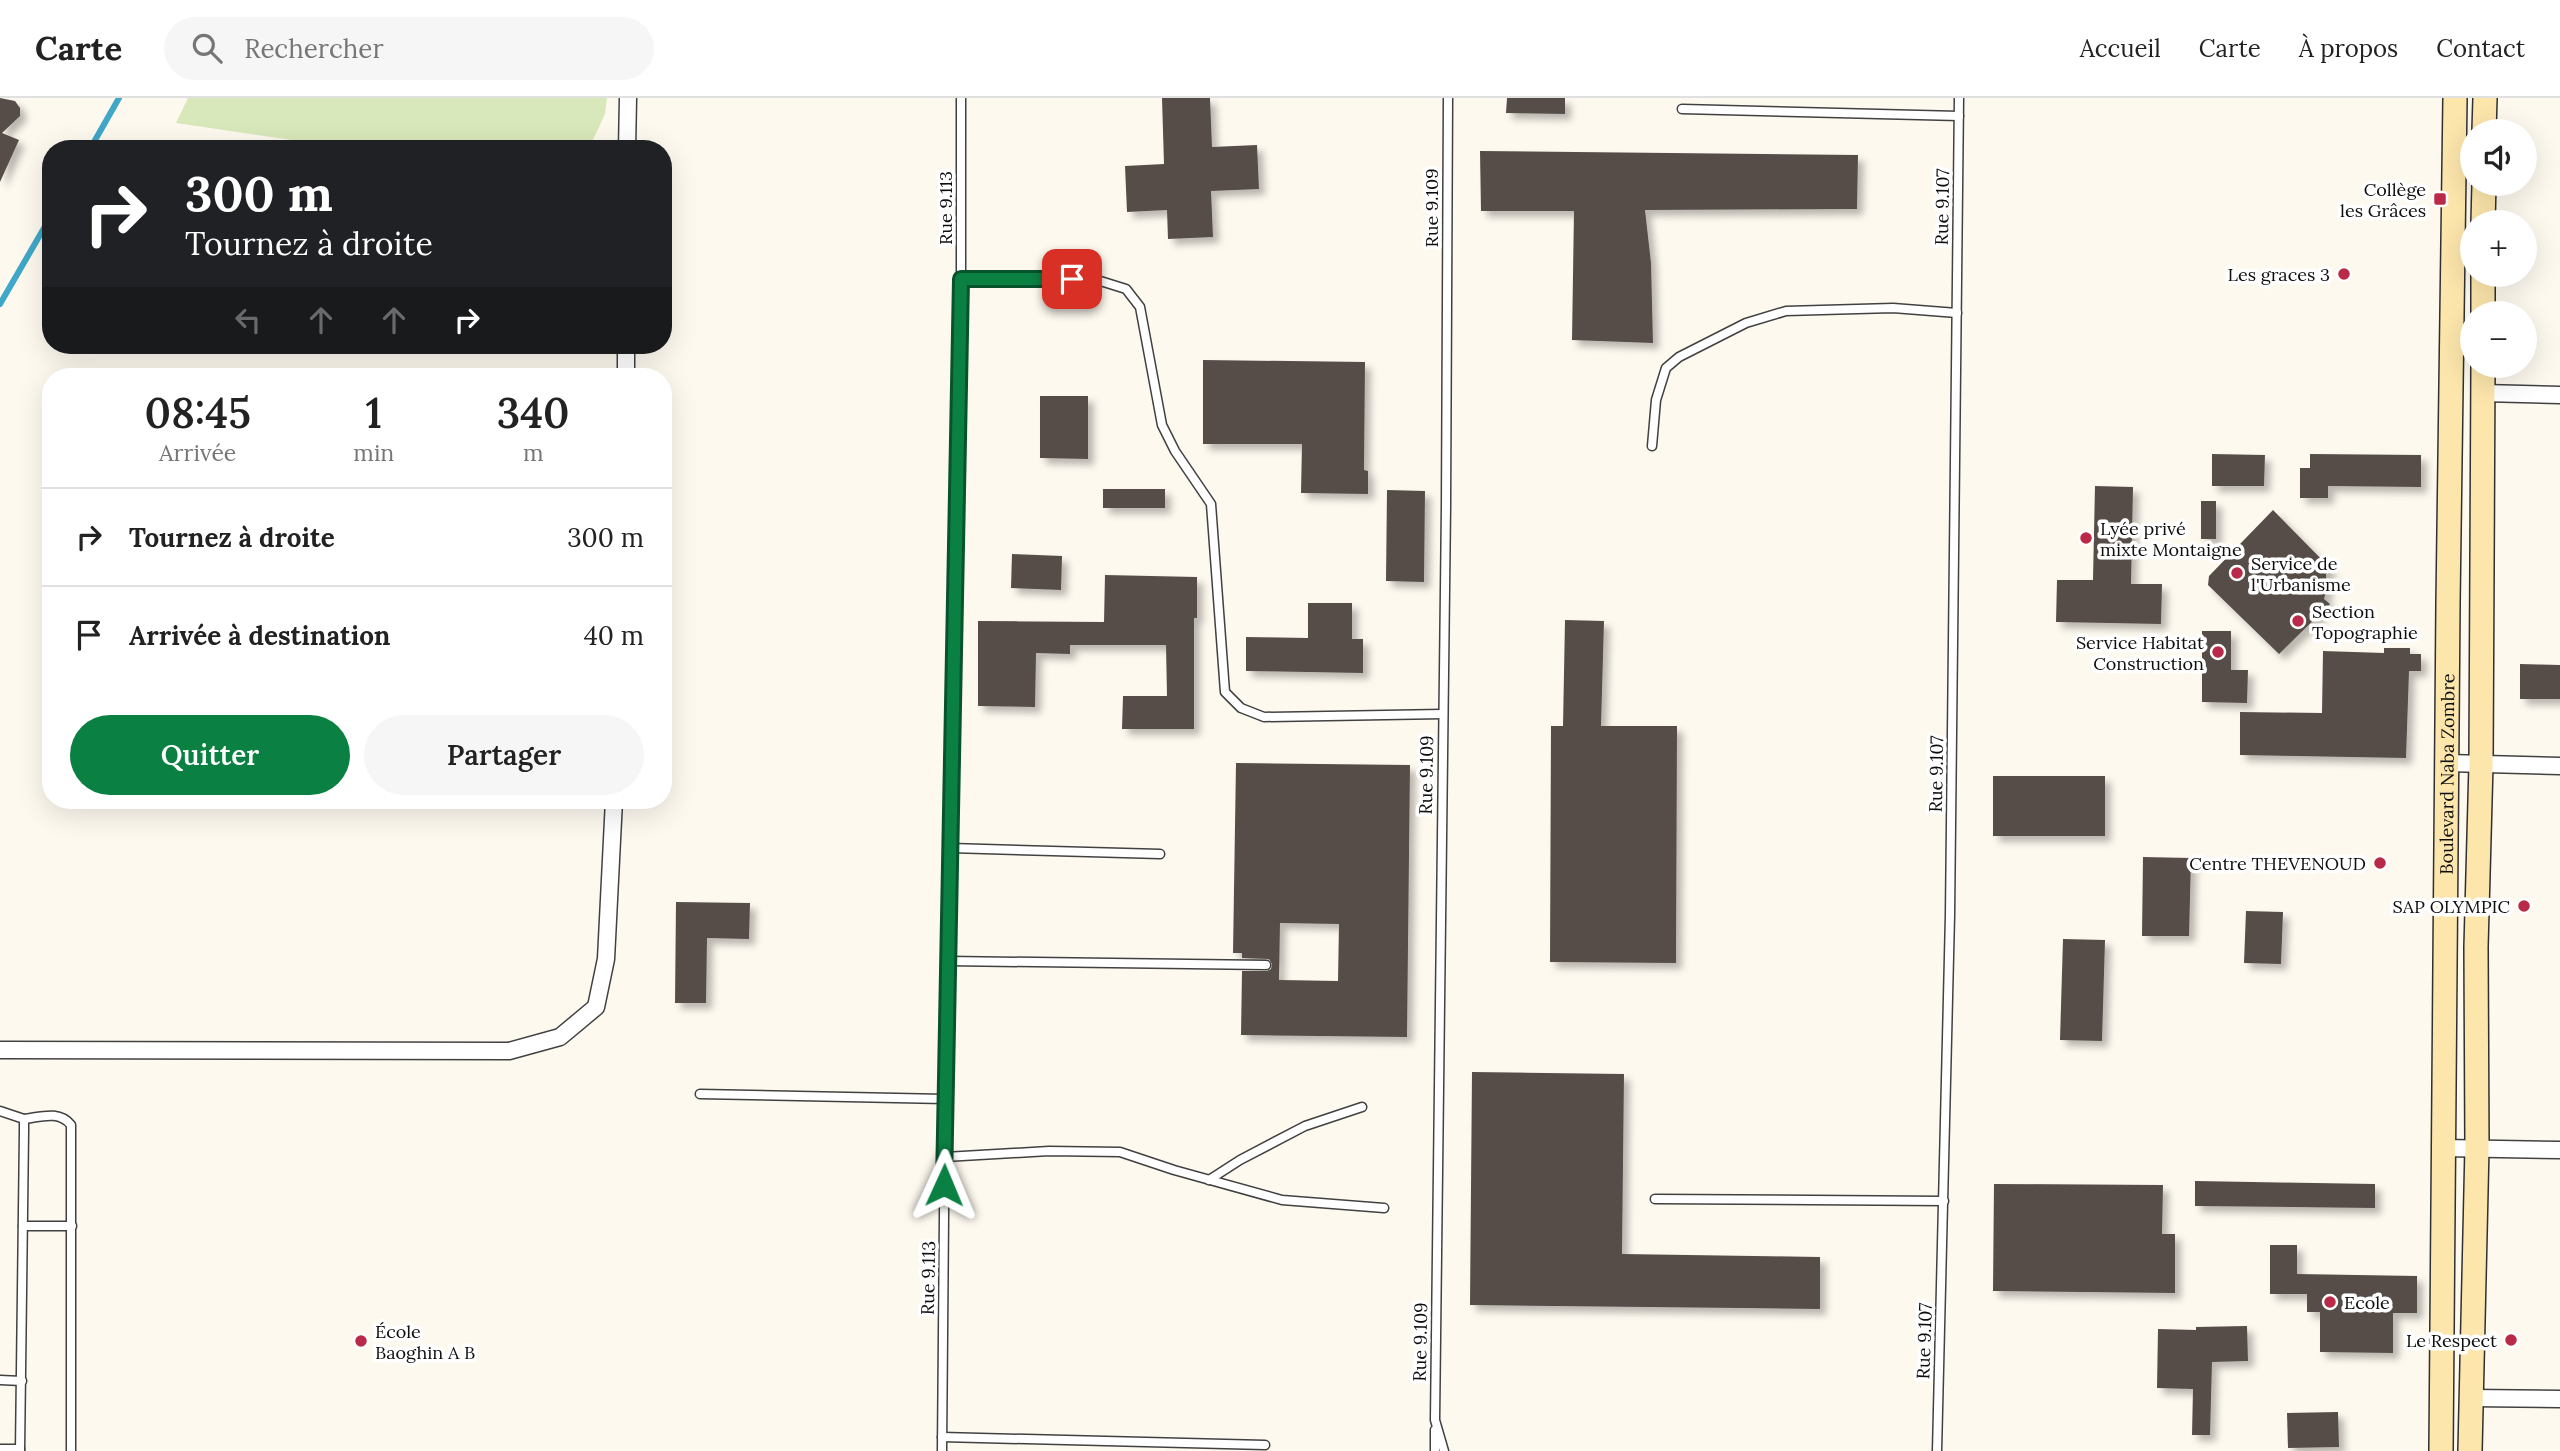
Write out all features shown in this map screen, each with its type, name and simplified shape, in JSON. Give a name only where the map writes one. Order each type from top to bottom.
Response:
[{"type":"main road","name":"Boulevard Naba Zombre","points":[[2441,1451],[2455,98]]},
{"type":"main road","points":[[2484,119],[2485,98]]},
{"type":"main road","name":"Boulevard Naba Zombre","points":[[2470,1451],[2477,1147],[2476,947],[2481,764],[2483,378]]},
{"type":"street","points":[[627,140],[628,98]]},
{"type":"street","points":[[2483,393],[2560,395]]},
{"type":"street","points":[[2448,763],[2560,766]]},
{"type":"street","points":[[0,1050],[509,1051],[559,1037],[596,1007],[606,959],[614,809]]},
{"type":"street","points":[[2443,1148],[2560,1150]]},
{"type":"street","points":[[2471,1398],[2560,1399]]},
{"type":"lane","name":"Rue 9.113","points":[[942,1451],[945,1099],[961,279],[961,98]]},
{"type":"lane","name":"Rue 9.109","points":[[1444,1451],[1435,1420],[1448,98]]},
{"type":"lane","name":"Rue 9.107","points":[[1937,1451],[1953,710],[1959,98]]},
{"type":"lane","points":[[1682,109],[1959,116]]},
{"type":"lane","points":[[961,279],[1094,279],[1126,289],[1140,307],[1162,425],[1175,451],[1211,503],[1225,692],[1241,708],[1264,717],[1443,714]]},
{"type":"lane","points":[[1652,446],[1656,400],[1667,368],[1679,357],[1745,323],[1786,311],[1894,308],[1957,313]]},
{"type":"lane","points":[[950,848],[1160,854]]},
{"type":"lane","points":[[948,961],[1266,965]]},
{"type":"lane","points":[[700,1094],[945,1099]]},
{"type":"lane","points":[[1209,1180],[1240,1160],[1305,1126],[1362,1107]]},
{"type":"lane","points":[[0,1111],[24,1119],[56,1115],[64,1117],[71,1125],[71,1451]]},
{"type":"lane","points":[[0,1449],[20,1450],[24,1119]]},
{"type":"lane","points":[[945,1157],[1049,1151],[1120,1152],[1282,1200],[1384,1208]]},
{"type":"lane","points":[[1655,1199],[1944,1201]]},
{"type":"lane","points":[[23,1226],[72,1226]]},
{"type":"lane","points":[[0,1380],[22,1381]]},
{"type":"lane","points":[[1435,1420],[1435,1451]]},
{"type":"lane","points":[[942,1437],[1265,1445]]},
{"type":"green space","points":[[188,98],[607,98],[605,114],[593,140],[291,140],[176,123]]},
{"type":"building","points":[[0,98],[15,101],[20,108],[20,116],[2,133],[19,140],[0,182]]},
{"type":"building","points":[[1162,98],[1210,98],[1212,147],[1257,145],[1259,189],[1211,191],[1213,237],[1168,239],[1167,210],[1127,212],[1125,166],[1164,164]]},
{"type":"building","points":[[1507,98],[1565,98],[1565,114],[1506,113]]},
{"type":"building","points":[[1480,151],[1858,155],[1857,209],[1645,210],[1651,263],[1653,343],[1572,340],[1574,211],[1481,211]]},
{"type":"building","points":[[1203,360],[1365,362],[1364,470],[1368,471],[1368,494],[1301,493],[1302,444],[1203,444]]},
{"type":"building","points":[[1040,396],[1088,396],[1088,459],[1040,458]]},
{"type":"building","points":[[2212,454],[2265,455],[2264,486],[2212,486]]},
{"type":"building","points":[[2310,454],[2421,455],[2421,487],[2328,486],[2328,498],[2300,498],[2300,468],[2310,468]]},
{"type":"building","points":[[2095,486],[2133,487],[2131,584],[2162,584],[2161,624],[2056,622],[2057,580],[2093,580]]},
{"type":"building","points":[[1103,489],[1165,489],[1165,508],[1103,508]]},
{"type":"building","points":[[1387,490],[1425,491],[1424,582],[1386,581]]},
{"type":"building","points":[[2201,501],[2216,501],[2216,539],[2201,539]]},
{"type":"building","points":[[2273,510],[2331,569],[2326,574],[2327,589],[2324,599],[2330,604],[2279,654],[2208,585],[2209,576]]},
{"type":"building","points":[[1012,554],[1062,556],[1061,590],[1011,588]]},
{"type":"building","points":[[1105,575],[1197,577],[1197,618],[1194,618],[1194,729],[1122,729],[1123,696],[1167,696],[1166,645],[1070,645],[1070,654],[1036,653],[1035,707],[978,706],[978,621],[1104,622]]},
{"type":"building","points":[[1308,603],[1352,603],[1352,639],[1363,639],[1363,673],[1246,671],[1246,637],[1308,638]]},
{"type":"building","points":[[1565,620],[1604,621],[1601,726],[1677,726],[1676,963],[1550,962],[1551,726],[1563,726]]},
{"type":"building","points":[[2202,631],[2231,631],[2231,670],[2248,670],[2247,703],[2202,702]]},
{"type":"building","points":[[2384,648],[2410,648],[2410,654],[2421,654],[2421,671],[2409,671],[2406,758],[2240,755],[2240,712],[2322,713],[2323,651],[2384,653]]},
{"type":"building","points":[[2520,664],[2560,665],[2560,699],[2520,699]]},
{"type":"building","points":[[1236,763],[1410,765],[1407,1037],[1241,1035],[1242,971],[1267,971],[1272,964],[1269,959],[1242,958],[1242,953],[1233,953]],"holes":[[[1280,923],[1339,924],[1338,981],[1279,980]]]},
{"type":"building","points":[[1993,776],[2105,776],[2105,836],[1993,836]]},
{"type":"building","points":[[2143,857],[2191,858],[2189,936],[2142,936]]},
{"type":"building","points":[[676,902],[750,903],[749,939],[707,938],[706,1003],[675,1003]]},
{"type":"building","points":[[2246,911],[2283,912],[2281,964],[2244,963]]},
{"type":"building","points":[[2063,939],[2105,940],[2102,1041],[2060,1040]]},
{"type":"building","points":[[1472,1072],[1624,1074],[1622,1254],[1820,1257],[1820,1309],[1470,1305]]},
{"type":"building","points":[[2195,1181],[2375,1184],[2375,1208],[2195,1206]]},
{"type":"building","points":[[1994,1184],[2163,1185],[2162,1234],[2175,1234],[2175,1293],[1993,1291]]},
{"type":"building","points":[[2270,1245],[2297,1245],[2297,1274],[2417,1276],[2417,1313],[2393,1313],[2393,1353],[2320,1352],[2320,1312],[2307,1312],[2307,1294],[2270,1294]]},
{"type":"building","points":[[2247,1326],[2248,1361],[2212,1362],[2210,1435],[2192,1435],[2193,1389],[2157,1388],[2158,1329],[2196,1330],[2196,1327]]},
{"type":"building","points":[[2338,1412],[2339,1447],[2288,1448],[2287,1413]]},
{"type":"waterway","points":[[95,140],[119,98]]},
{"type":"waterway","points":[[0,304],[42,232]]},
{"type":"place","name":"Collège les Grâces","points":[[2440,199]]},
{"type":"place","name":"Les graces 3","points":[[2344,274]]},
{"type":"place","name":"Lyée privé mixte Montaigne","points":[[2086,538]]},
{"type":"place","name":"Service de l'Urbanisme","points":[[2237,573]]},
{"type":"place","name":"Section Topographie","points":[[2298,621]]},
{"type":"place","name":"Service Habitat Construction","points":[[2218,652]]},
{"type":"place","name":"Centre THEVENOUD","points":[[2380,863]]},
{"type":"place","name":"SAP OLYMPIC","points":[[2524,906]]},
{"type":"place","name":"Ecole","points":[[2330,1302]]},
{"type":"place","name":"Le Respect","points":[[2511,1340]]},
{"type":"place","name":"École Baoghin A B","points":[[361,1341]]},
{"type":"route","points":[[944,1185],[961,279],[1072,279]]}]
